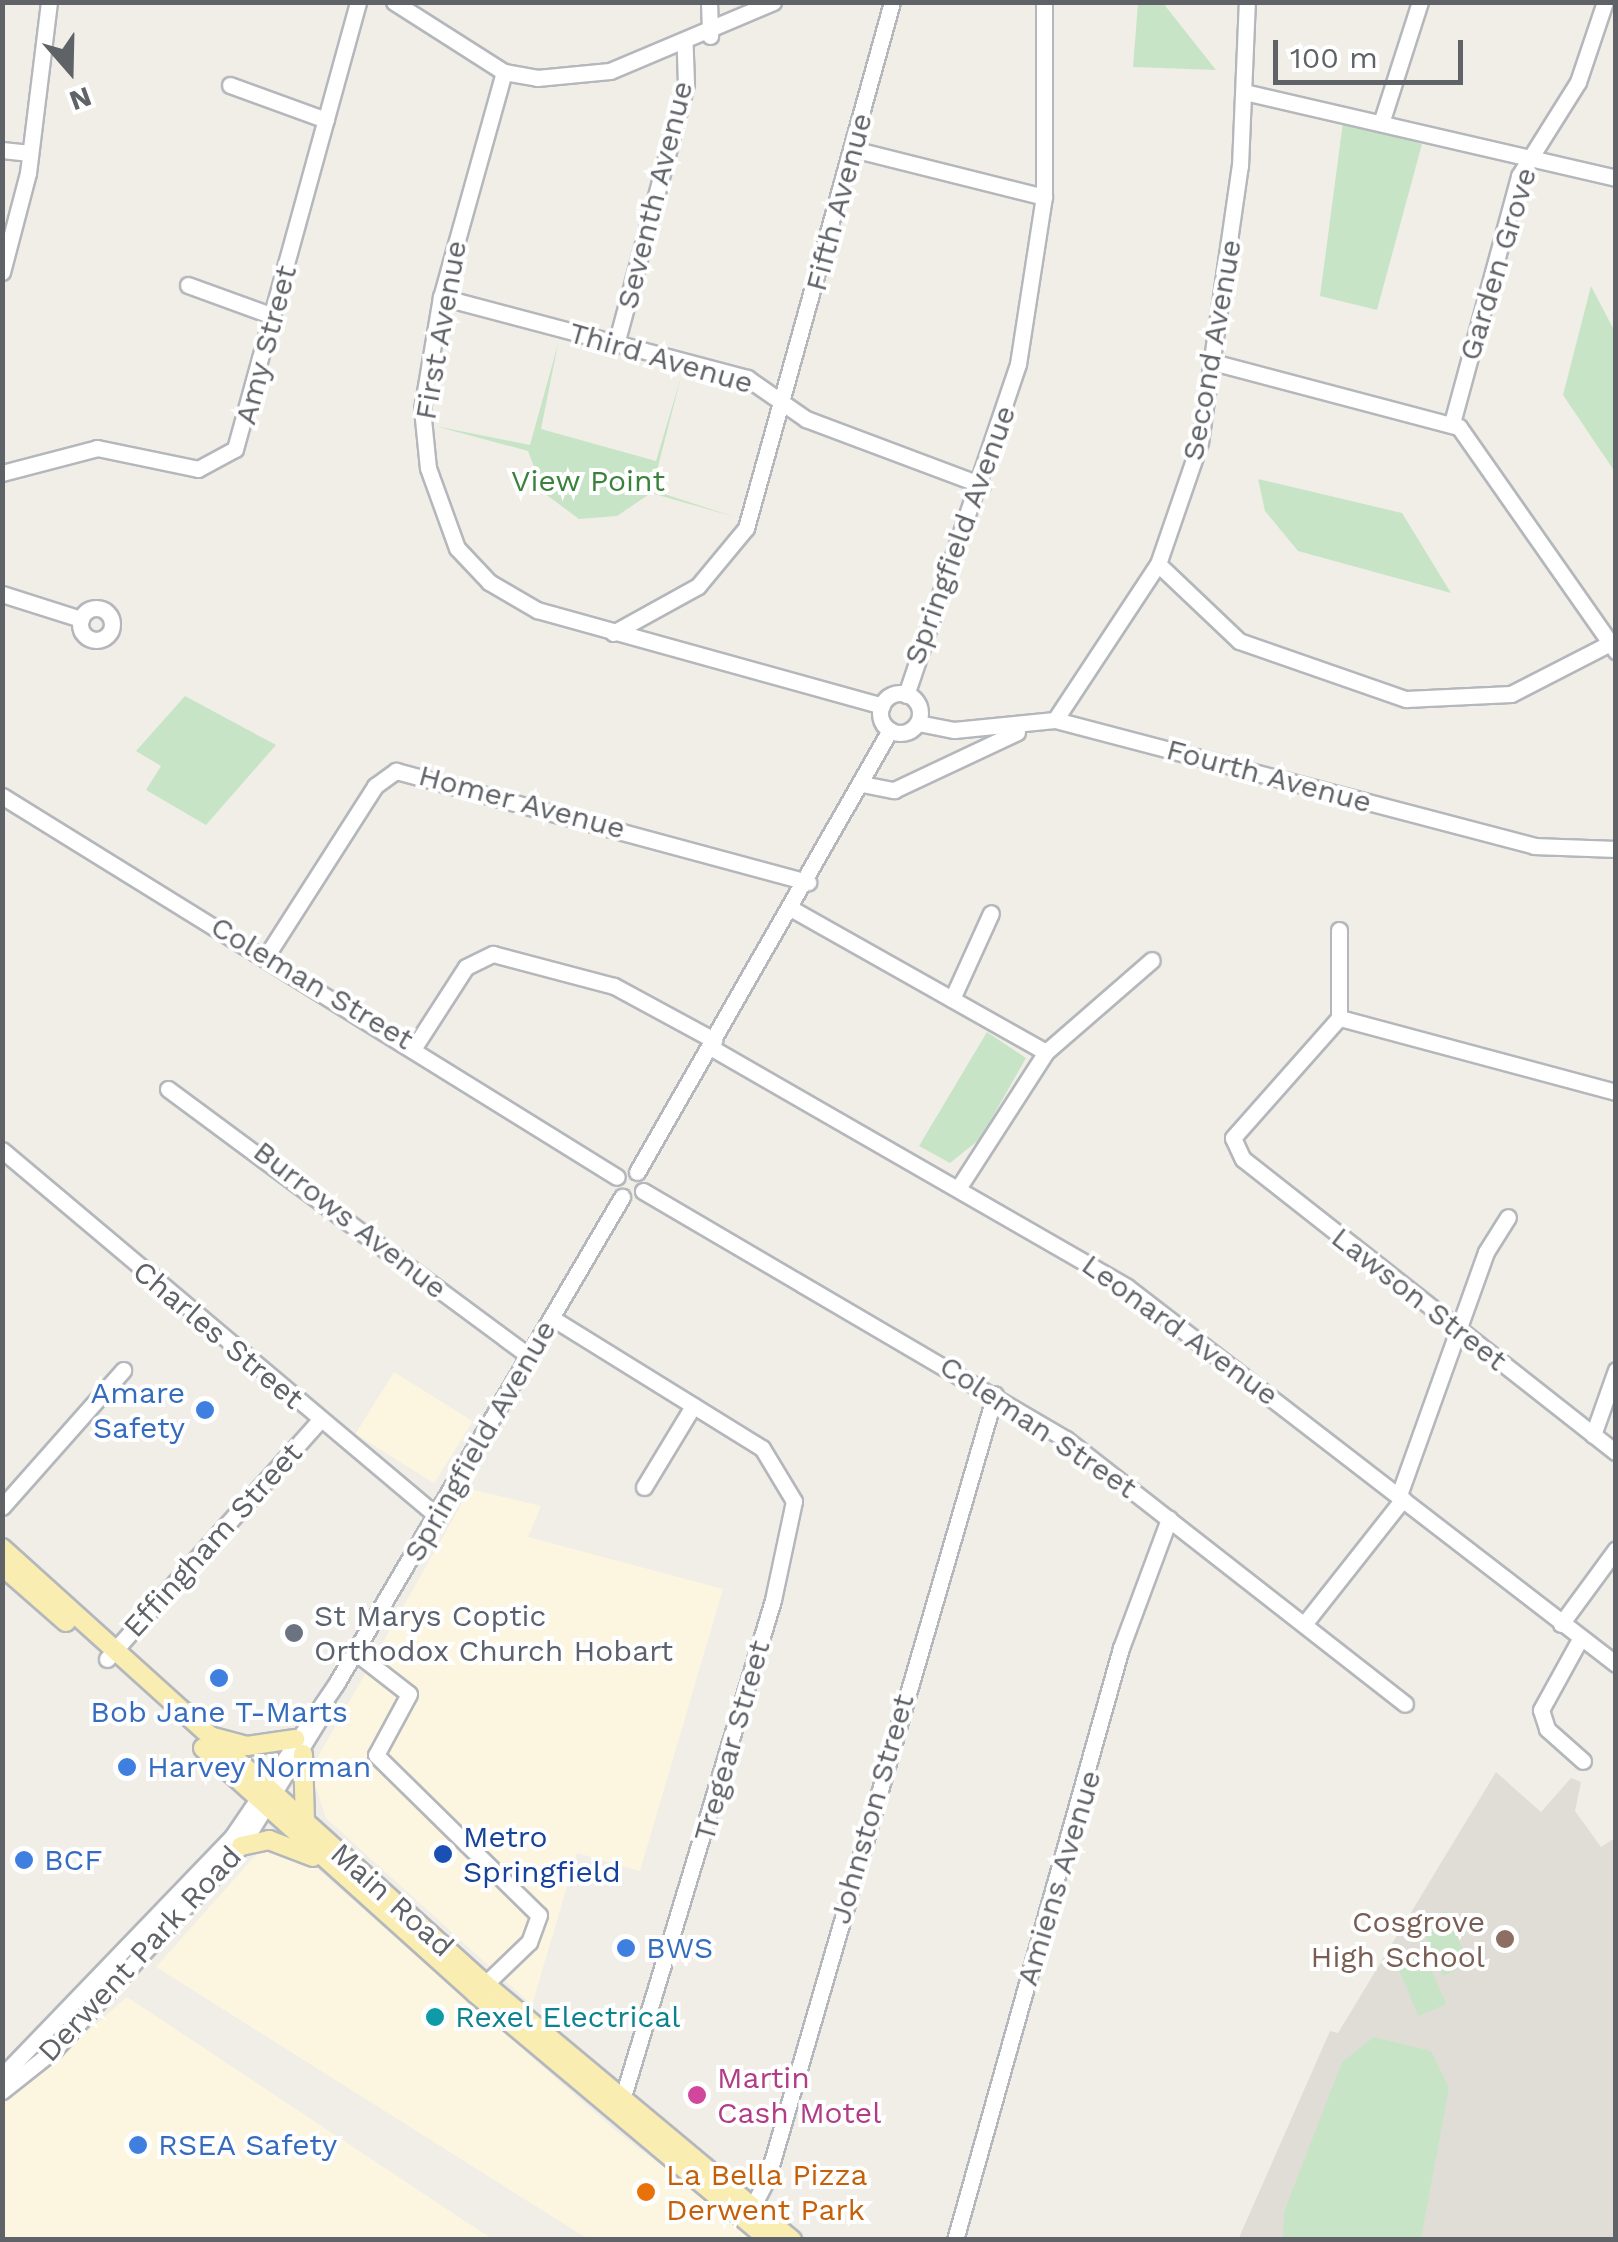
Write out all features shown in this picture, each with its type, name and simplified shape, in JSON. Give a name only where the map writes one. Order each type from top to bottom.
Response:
[{"type":"main road","name":"Main Road","points":[[2,1548],[111,1655],[266,1797],[305,1821],[480,1989]]},
{"type":"main road","name":"Main Road","points":[[2,1566],[204,1733],[351,1883],[748,2216],[768,2240]]},
{"type":"main road","points":[[204,1733],[246,1746],[299,1746],[305,1821]]},
{"type":"main road","points":[[241,1846],[259,1839],[299,1848],[351,1883]]},
{"type":"main road","name":"Main Road","points":[[748,2216],[792,2240]]},
{"type":"street","points":[[2,272],[30,153],[49,2]]},
{"type":"street","name":"Amy Street","points":[[2,473],[98,448],[182,468],[215,465],[244,430],[358,2]]},
{"type":"street","points":[[394,2],[504,72],[581,78],[685,46],[774,2]]},
{"type":"street","points":[[709,2],[710,36]]},
{"type":"street","name":"Fifth Avenue","points":[[613,633],[698,586],[738,544],[892,2]]},
{"type":"street","name":"Springfield Avenue","points":[[906,694],[982,485],[1018,364],[1044,198],[1044,2]]},
{"type":"street","name":"Second Avenue","points":[[1054,720],[1158,564],[1191,476],[1216,363],[1244,92],[1247,2]]},
{"type":"street","points":[[1384,117],[1420,2]]},
{"type":"street","name":"Garden Grove","points":[[1452,423],[1530,156],[1578,82],[1605,2]]},
{"type":"street","name":"Seventh Avenue","points":[[616,344],[686,84],[685,46]]},
{"type":"street","name":"First Avenue","points":[[504,72],[441,297],[421,427],[450,536],[503,592],[613,633],[882,706]]},
{"type":"street","points":[[230,85],[326,120]]},
{"type":"street","points":[[1244,92],[1384,117],[1616,178]]},
{"type":"street","points":[[853,149],[1044,198]]},
{"type":"street","points":[[2,150],[30,153]]},
{"type":"street","points":[[188,285],[274,316]]},
{"type":"street","name":"Third Avenue","points":[[441,297],[747,378],[806,419],[982,485]]},
{"type":"street","points":[[1158,564],[1238,642],[1406,700],[1511,694],[1614,645],[1452,423],[1216,363]]},
{"type":"street","points":[[2,594],[81,618]]},
{"type":"street","points":[[638,1172],[617,1177],[622,1197],[643,1191],[638,1172],[808,882],[890,730],[882,706],[906,694],[918,706],[918,722],[890,730]]},
{"type":"street","name":"Fourth Avenue","points":[[918,722],[954,730],[1054,720],[1534,846],[1581,854],[1614,845]]},
{"type":"street","points":[[862,784],[894,790],[1017,732]]},
{"type":"street","name":"Homer Avenue","points":[[267,955],[375,786],[396,771],[808,882]]},
{"type":"street","name":"Coleman Street","points":[[2,796],[415,1046],[617,1177]]},
{"type":"street","points":[[792,909],[1046,1052]]},
{"type":"street","points":[[952,999],[991,912]]},
{"type":"street","points":[[1339,930],[1339,1018],[1616,1092]]},
{"type":"street","name":"Leonard Avenue","points":[[415,1046],[466,966],[493,954],[614,986],[1127,1287],[1616,1664]]},
{"type":"street","points":[[959,1187],[1046,1052],[1152,960]]},
{"type":"street","name":"Lawson Street","points":[[1339,1018],[1233,1138],[1243,1160],[1616,1452]]},
{"type":"street","name":"Burrows Avenue","points":[[168,1089],[199,1103],[529,1356]]},
{"type":"street","name":"Charles Street","points":[[2,1150],[319,1422],[437,1516]]},
{"type":"street","name":"Coleman Street","points":[[643,1191],[995,1394],[1170,1519],[1405,1704]]},
{"type":"street","name":"Springfield Avenue","points":[[266,1797],[437,1516],[622,1197]]},
{"type":"street","points":[[1306,1623],[1401,1497],[1458,1331],[1508,1218]]},
{"type":"street","name":"Tregear Street","points":[[552,1318],[772,1457],[794,1512],[619,2110]]},
{"type":"street","points":[[2,1507],[123,1370]]},
{"type":"street","points":[[1593,1435],[1616,1370]]},
{"type":"street","name":"Johnston Street","points":[[748,2216],[995,1394]]},
{"type":"street","points":[[644,1487],[693,1406]]},
{"type":"street","name":"Effingham Street","points":[[111,1655],[319,1422]]},
{"type":"street","name":"Amiens Avenue","points":[[956,2240],[1121,1648],[1170,1519]]},
{"type":"street","points":[[1562,1624],[1616,1549]]},
{"type":"street","points":[[1580,1639],[1541,1710],[1547,1730],[1583,1761]]},
{"type":"street","points":[[356,1652],[408,1694],[381,1736],[376,1755],[536,1906],[530,1942],[480,1989]]},
{"type":"street","name":"Derwent Park Road","points":[[2,2092],[55,2049],[241,1846],[266,1797]]},
{"type":"street","name":"Derwent Park Road","points":[[2,2076],[266,1797]]},
{"type":"shaded area","points":[[394,1372],[473,1421],[434,1483],[355,1434]]},
{"type":"shaded area","points":[[470,1489],[541,1506],[528,1537],[723,1589],[640,1871],[577,1853],[532,2005],[326,1818],[314,1782],[319,1755]]},
{"type":"shaded area","name":"Cosgrove High School","points":[[1496,1772],[1541,1812],[1571,1778],[1581,1782],[1575,1811],[1601,1847],[1615,1838],[1615,2239],[1238,2240],[1330,2031],[1338,2033]]},
{"type":"shaded area","points":[[262,1848],[314,1866],[616,2131],[758,2239],[588,2239],[156,1967]]},
{"type":"shaded area","points":[[127,1997],[492,2239],[3,2239],[3,2105]]},
{"type":"green space","points":[[1162,2],[1216,70],[1133,67],[1138,3]]},
{"type":"green space","points":[[1343,122],[1422,144],[1377,310],[1320,296]]},
{"type":"green space","points":[[1591,286],[1615,332],[1615,472],[1563,395]]},
{"type":"green space","name":"View Point","points":[[558,344],[541,429],[656,461],[681,377],[652,490],[735,517],[651,493],[617,516],[579,519],[544,493],[528,451],[435,426],[530,445]]},
{"type":"green space","points":[[1258,479],[1402,513],[1451,593],[1298,551],[1265,511]]},
{"type":"green space","points":[[185,696],[276,745],[206,825],[146,790],[161,766],[136,751]]},
{"type":"green space","points":[[987,1032],[1026,1058],[980,1139],[950,1163],[919,1146]]},
{"type":"green space","points":[[1446,1911],[1470,1964],[1443,1976],[1420,1923]]},
{"type":"green space","points":[[1423,1950],[1446,2004],[1418,2016],[1395,1962]]},
{"type":"green space","points":[[1374,2037],[1431,2051],[1449,2088],[1421,2239],[1283,2239],[1284,2212],[1342,2062]]},
{"type":"place","name":"Amare Safety","points":[[205,1410]]},
{"type":"place","name":"St Marys Coptic Orthodox Church Hobart","points":[[294,1633]]},
{"type":"place","name":"Bob Jane T-Marts","points":[[219,1678]]},
{"type":"place","name":"Harvey Norman","points":[[127,1767]]},
{"type":"place","name":"Metro Springfield","points":[[443,1854]]},
{"type":"place","name":"BCF","points":[[24,1860]]},
{"type":"place","name":"Cosgrove High School","points":[[1505,1939]]},
{"type":"place","name":"BWS","points":[[626,1948]]},
{"type":"place","name":"Rexel Electrical","points":[[435,2017]]},
{"type":"place","name":"Martin Cash Motel","points":[[697,2095]]},
{"type":"place","name":"RSEA Safety","points":[[138,2145]]},
{"type":"place","name":"La Bella Pizza Derwent Park","points":[[646,2192]]}]
